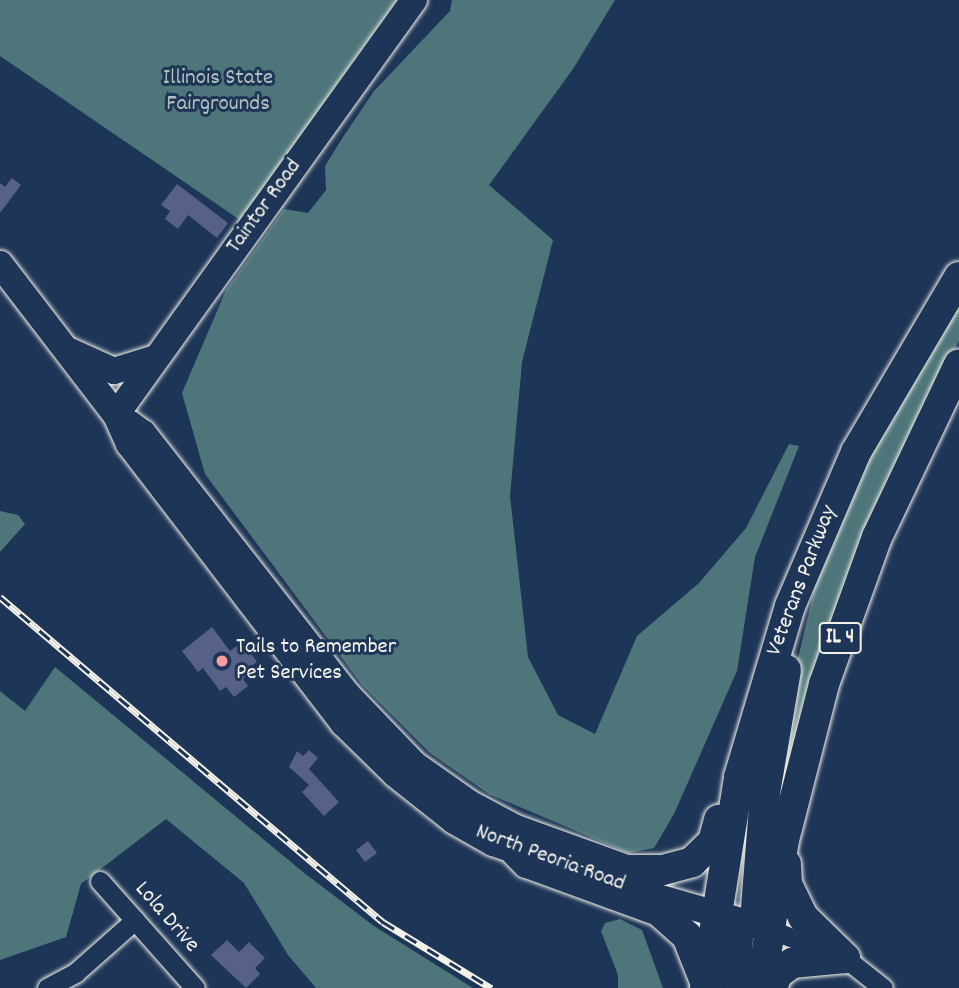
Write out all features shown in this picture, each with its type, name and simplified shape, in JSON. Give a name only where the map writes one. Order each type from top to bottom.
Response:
[{"type":"highway","name":"Veterans Parkway","points":[[715,911],[739,777],[777,644],[807,563],[876,414],[959,277]]},
{"type":"highway","name":"IL 4","points":[[769,929],[784,840],[824,684],[869,558],[959,364]]},
{"type":"highway","points":[[761,988],[769,929],[757,915],[755,902],[765,793],[807,563]]},
{"type":"highway","points":[[631,870],[679,868],[704,854],[713,842],[748,698],[777,644]]},
{"type":"highway","points":[[784,840],[787,884],[798,909],[817,934],[845,958]]},
{"type":"highway","points":[[516,852],[527,863],[659,911],[692,944],[705,985]]},
{"type":"highway","points":[[705,985],[715,911],[728,920],[738,937],[734,988]]},
{"type":"highway","points":[[772,988],[777,974],[792,962],[845,958]]},
{"type":"main road","name":"Taintor Road","points":[[116,415],[414,0]]},
{"type":"main road","name":"North Peoria Road","points":[[0,264],[116,415],[129,444],[343,723],[395,774],[454,821],[516,852],[696,911],[715,911],[769,929]]},
{"type":"main road","points":[[66,349],[114,371],[156,358]]},
{"type":"main road","name":"North Peoria Road","points":[[116,415],[143,433],[346,693],[405,756],[469,803],[516,828],[694,893],[715,911]]},
{"type":"street","name":"Lola Drive","points":[[100,881],[195,988]]},
{"type":"street","points":[[47,988],[75,973],[135,920]]},
{"type":"street","points":[[769,929],[845,958],[883,988]]},
{"type":"green space","name":"Illinois State Fairgrounds","points":[[0,0],[397,0],[240,220],[0,56]]},
{"type":"green space","points":[[452,0],[615,0],[573,69],[489,185],[553,240],[522,362],[510,496],[528,657],[558,715],[595,734],[637,636],[699,583],[746,528],[789,444],[799,446],[755,557],[737,671],[674,814],[654,848],[628,853],[489,794],[430,753],[362,685],[205,474],[182,393],[226,290],[284,209],[308,213],[326,190],[325,166],[343,137],[374,91],[450,11]]},
{"type":"green space","points":[[959,298],[959,341],[933,389],[772,843],[790,692],[817,578],[854,483]]},
{"type":"green space","points":[[0,511],[18,515],[25,524],[0,552]]},
{"type":"green space","points":[[55,667],[303,872],[374,926],[473,988],[316,988],[288,955],[244,883],[166,819],[81,884],[66,937],[0,960],[0,691],[25,711]]},
{"type":"green space","points":[[620,919],[642,930],[663,988],[618,988],[618,975],[601,931],[605,923]]},
{"type":"building","points":[[12,178],[21,185],[0,213],[0,183],[5,187]]},
{"type":"building","points":[[177,184],[228,223],[217,238],[188,215],[178,229],[165,219],[170,211],[161,205]]},
{"type":"building","points":[[212,627],[230,651],[241,643],[245,648],[251,643],[257,651],[252,655],[257,662],[249,667],[253,671],[243,679],[248,686],[234,697],[226,687],[220,691],[203,668],[198,672],[182,651]]},
{"type":"building","points":[[309,750],[318,758],[309,769],[339,802],[324,816],[302,792],[309,785],[289,767],[297,751],[303,756]]},
{"type":"building","points":[[368,841],[377,853],[365,862],[356,850]]},
{"type":"building","points":[[227,940],[239,952],[249,942],[265,958],[255,968],[260,974],[246,988],[211,955]]},
{"type":"railway","points":[[0,597],[383,922],[491,988]]},
{"type":"place","name":"Tails to Remember Pet Services","points":[[222,661]]}]
